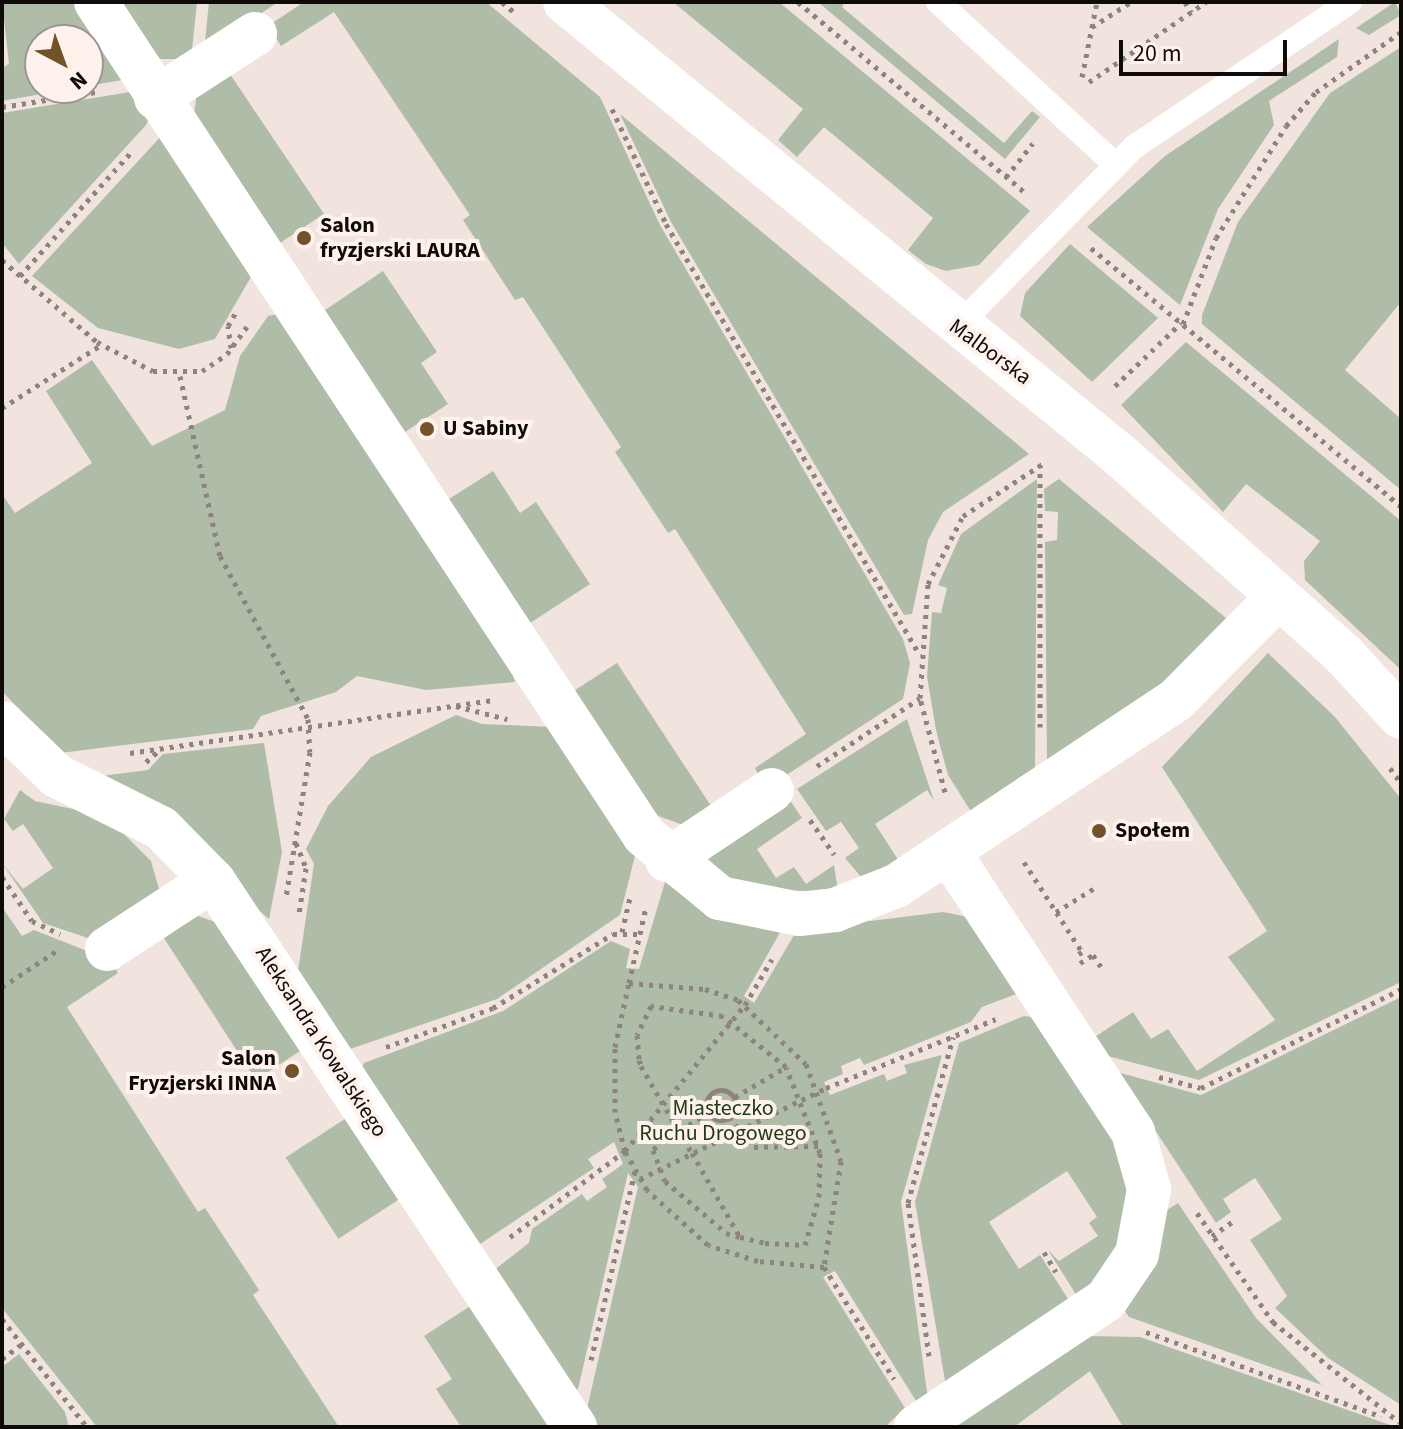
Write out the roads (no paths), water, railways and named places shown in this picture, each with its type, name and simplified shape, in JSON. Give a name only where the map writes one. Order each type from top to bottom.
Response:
[{"type":"street","points":[[96,2],[157,98],[667,860],[720,898],[799,914],[866,900],[959,846],[1176,700],[1278,597]]},
{"type":"street","name":"Malborska","points":[[565,2],[956,328],[1081,422],[1278,597],[1401,717]]},
{"type":"street","points":[[157,98],[255,34]]},
{"type":"street","name":"Aleksandra Kowalskiego","points":[[2,723],[57,776],[161,828],[213,880],[575,1427]]},
{"type":"street","points":[[667,860],[780,788]]},
{"type":"street","points":[[925,1421],[1093,1313],[1137,1254],[1148,1212],[1146,1164],[959,846]]},
{"type":"street","points":[[92,944],[213,880]]},
{"type":"lane","points":[[938,2],[1115,164]]},
{"type":"lane","points":[[956,328],[1115,164],[1350,2]]},
{"type":"place","name":"Salon fryzjerski LAURA","points":[[304,238]]},
{"type":"place","name":"U Sabiny","points":[[427,429]]},
{"type":"place","name":"Społem","points":[[1099,831]]},
{"type":"place","name":"Salon Fryzjerski INNA","points":[[292,1071]]},
{"type":"park label","name":"Miasteczko Ruchu Drogowego","points":[[723,1120]]}]
